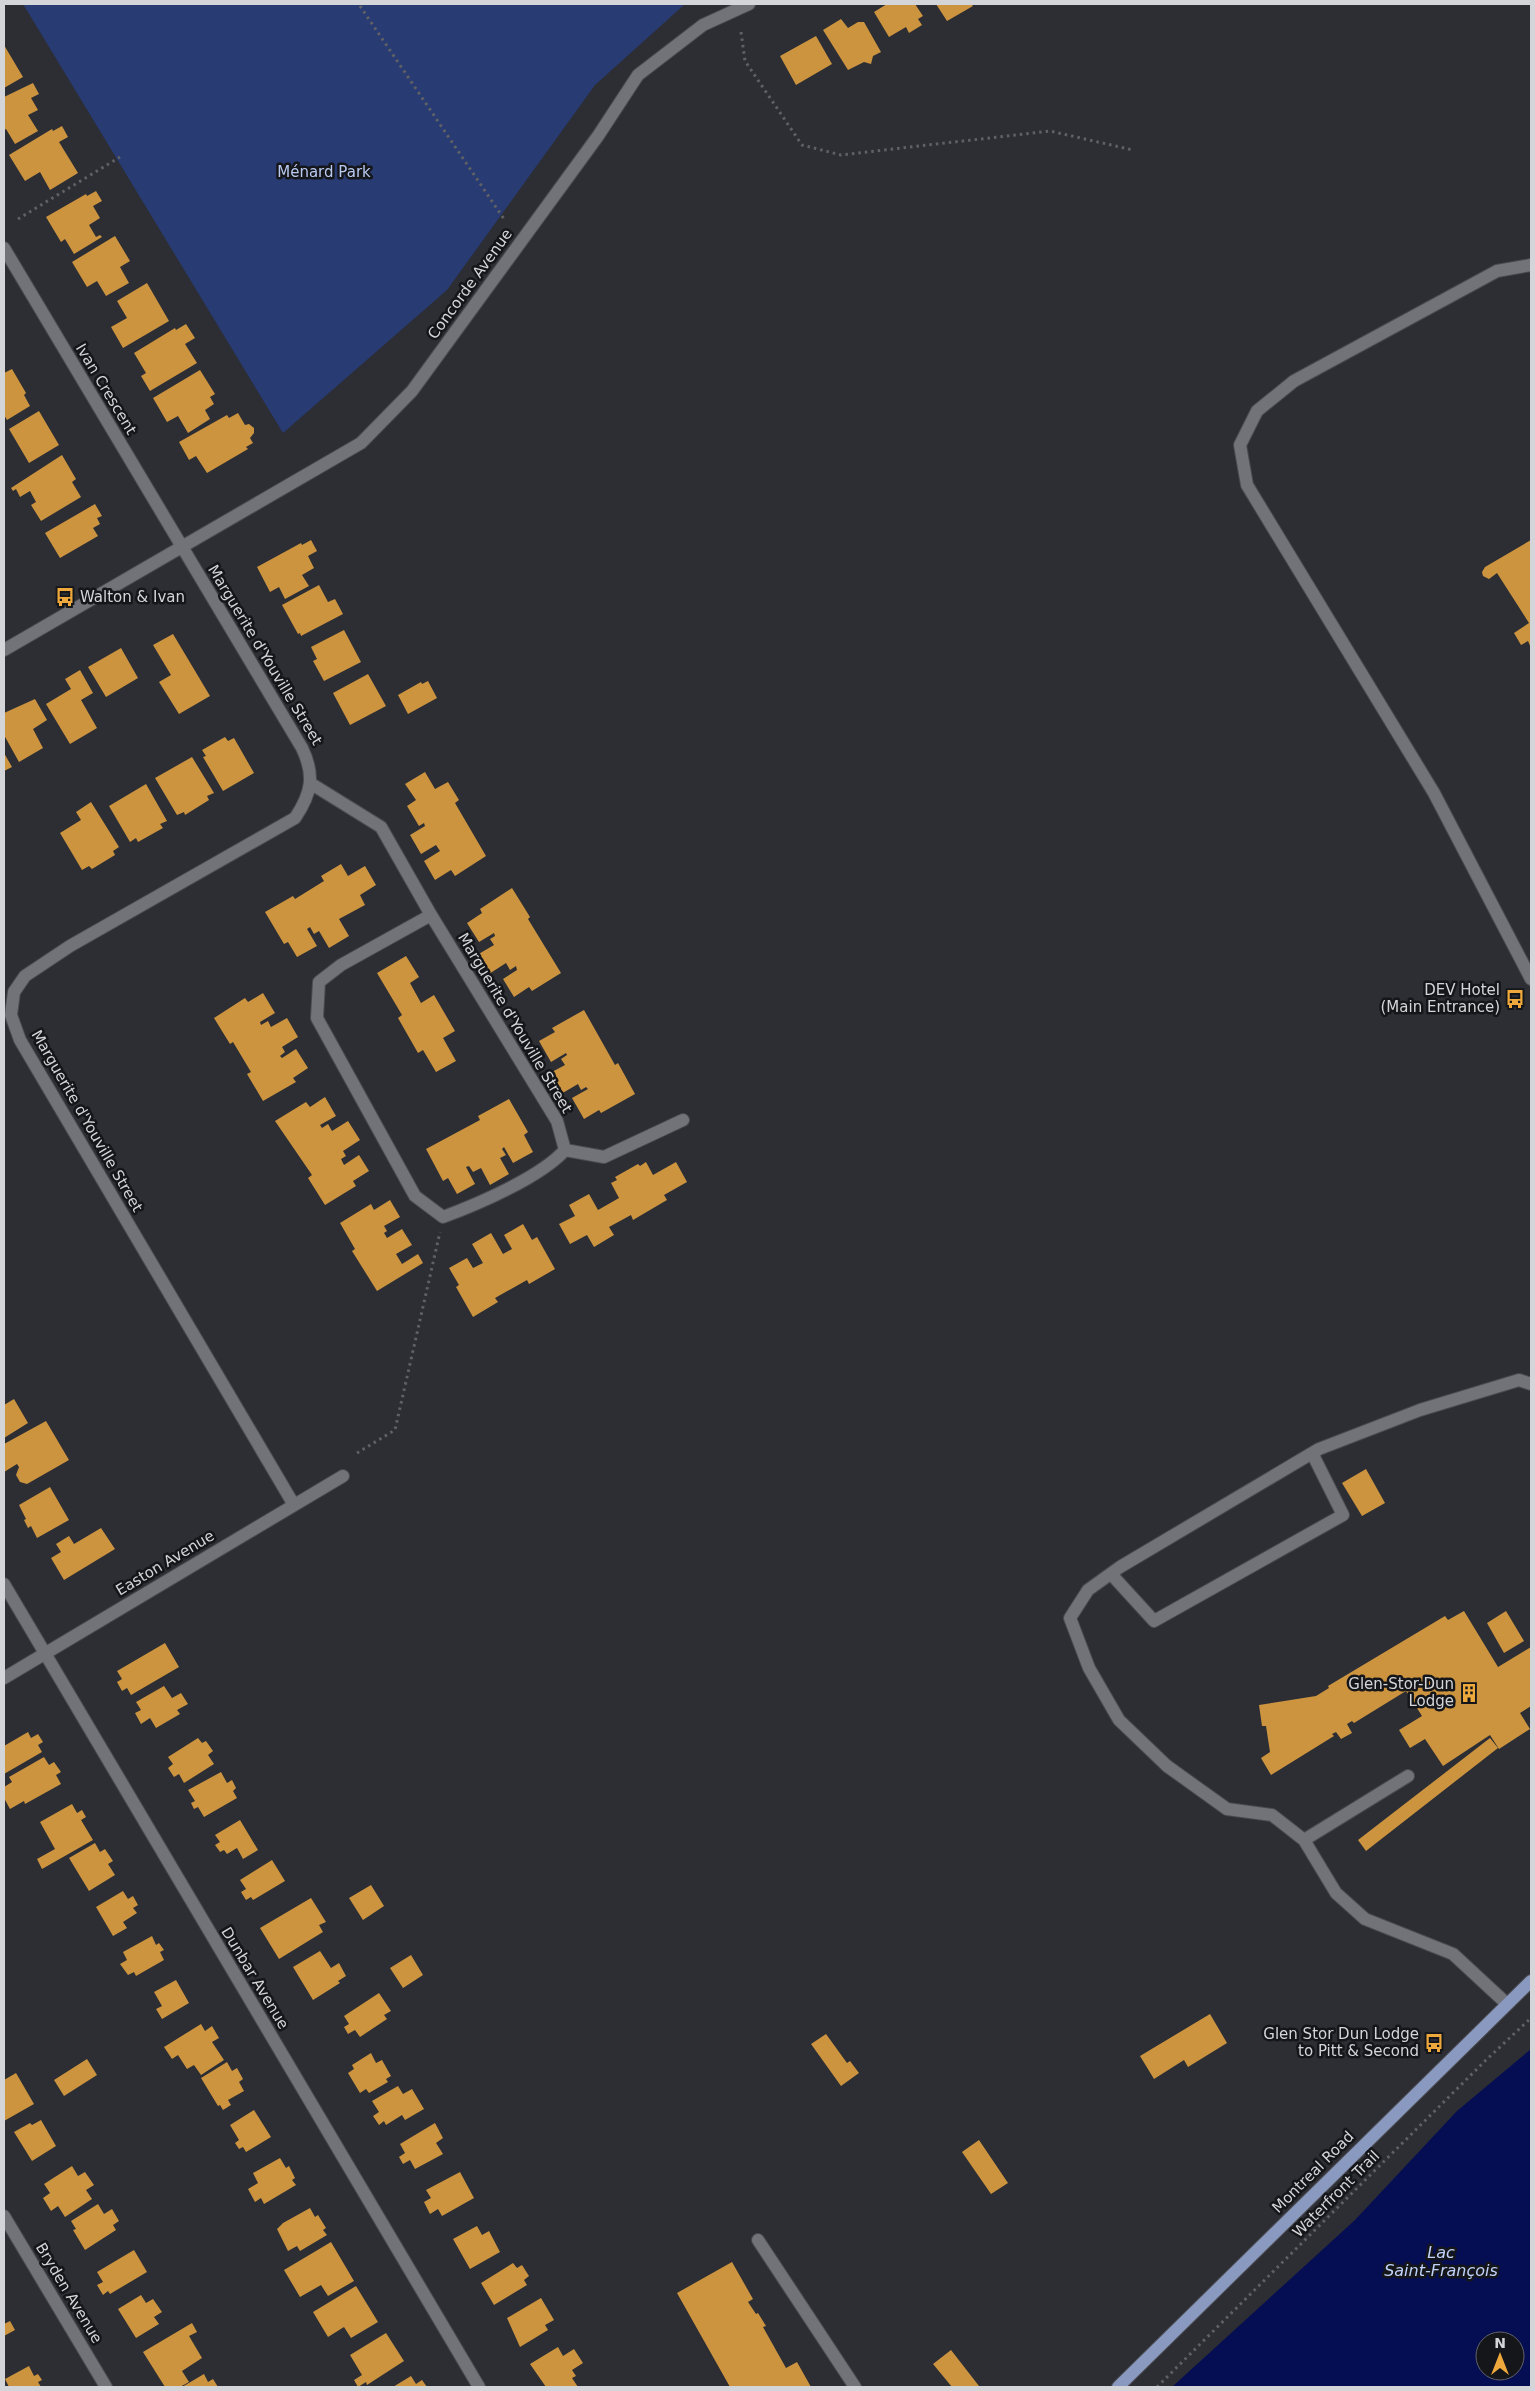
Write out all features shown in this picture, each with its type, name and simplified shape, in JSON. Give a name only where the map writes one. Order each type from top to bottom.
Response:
[{"type":"main road","name":"Montreal Road","points":[[1118,2387],[1531,1980]]},
{"type":"street","name":"Concorde Avenue","points":[[4,650],[361,443],[412,391],[598,136],[638,75],[703,25],[750,4]]},
{"type":"street","name":"Ivan Crescent","points":[[4,248],[181,548]]},
{"type":"street","points":[[1531,265],[1497,270],[1294,381],[1257,411],[1240,445],[1247,485],[1434,793],[1531,979]]},
{"type":"street","name":"Marguerite d'Youville Street","points":[[181,548],[310,764],[310,782],[306,802],[295,818],[70,946],[25,976],[14,992],[10,1014],[20,1040],[294,1505]]},
{"type":"street","name":"Marguerite d'Youville Street","points":[[310,782],[381,827],[431,915],[557,1121],[566,1150]]},
{"type":"street","points":[[431,915],[341,965],[319,982],[317,1018],[415,1196],[443,1217],[474,1205],[554,1163],[566,1150],[604,1157],[683,1120]]},
{"type":"street","points":[[1507,2004],[1454,1954],[1365,1919],[1336,1893],[1304,1840],[1272,1815],[1227,1809],[1167,1766],[1119,1720],[1089,1668],[1070,1618],[1088,1590],[1111,1574],[1312,1453],[1420,1410],[1519,1380],[1531,1384]]},
{"type":"street","points":[[1111,1574],[1154,1621],[1343,1515],[1312,1453]]},
{"type":"street","name":"Easton Avenue","points":[[4,1678],[342,1476]]},
{"type":"street","name":"Dunbar Avenue","points":[[4,1584],[479,2387]]},
{"type":"street","points":[[1304,1840],[1408,1776]]},
{"type":"street","name":"Bryden Avenue","points":[[4,2216],[106,2387]]},
{"type":"street","points":[[758,2240],[855,2387]]},
{"type":"path","points":[[360,6],[504,219]]},
{"type":"path","points":[[741,32],[745,61],[802,145],[841,154],[1050,131],[1133,150]]},
{"type":"path","points":[[18,219],[120,157]]},
{"type":"path","points":[[357,1453],[395,1430],[443,1217]]},
{"type":"path","name":"Waterfront Trail","points":[[1158,2387],[1486,2060],[1531,2018]]},
{"type":"green space","name":"Ménard Park","points":[[23,4],[685,4],[595,85],[447,290],[283,433]]},
{"type":"water","name":"Lac Saint-François","points":[[1531,2049],[1531,2387],[1172,2387],[1355,2220],[1457,2111]]},
{"type":"building","points":[[887,4],[915,4],[923,16],[918,19],[922,25],[909,33],[906,27],[889,37],[874,12]]},
{"type":"building","points":[[936,4],[971,4],[973,6],[947,21]]},
{"type":"building","points":[[841,19],[848,28],[858,22],[864,22],[881,52],[873,56],[871,64],[864,62],[848,70],[823,30]]},
{"type":"building","points":[[816,36],[832,64],[796,85],[780,56]]},
{"type":"building","points":[[4,45],[23,77],[4,88]]},
{"type":"building","points":[[33,83],[39,94],[31,98],[38,110],[28,115],[38,131],[15,144],[6,129],[4,130],[4,97]]},
{"type":"building","points":[[62,126],[68,137],[59,142],[78,173],[50,190],[40,172],[25,181],[9,155],[52,129],[53,131]]},
{"type":"building","points":[[96,191],[102,201],[93,206],[100,218],[89,225],[96,237],[100,235],[102,237],[74,254],[65,239],[61,242],[46,217],[86,194],[87,196]]},
{"type":"building","points":[[115,236],[130,261],[120,267],[129,283],[106,296],[97,281],[87,287],[72,262]]},
{"type":"building","points":[[147,283],[169,321],[123,348],[111,327],[127,318],[117,301]]},
{"type":"building","points":[[186,324],[195,338],[185,344],[197,363],[150,391],[141,376],[146,373],[134,353],[175,328],[176,330]]},
{"type":"building","points":[[12,369],[26,393],[24,395],[30,406],[7,420],[4,415],[4,373]]},
{"type":"building","points":[[200,370],[215,394],[210,397],[214,404],[205,410],[210,419],[188,433],[178,416],[167,422],[153,398]]},
{"type":"building","points":[[39,411],[59,445],[29,463],[9,429]]},
{"type":"building","points":[[238,413],[245,425],[249,424],[254,428],[254,433],[250,438],[253,443],[246,447],[248,449],[207,473],[196,456],[189,460],[179,442],[227,415],[229,418]]},
{"type":"building","points":[[62,455],[76,479],[72,482],[81,497],[41,521],[31,505],[36,502],[30,491],[20,497],[16,489],[13,491],[11,488]]},
{"type":"building","points":[[95,504],[102,516],[97,518],[100,524],[93,528],[98,536],[60,558],[45,533]]},
{"type":"building","points":[[311,540],[317,551],[308,556],[314,568],[302,575],[309,586],[285,599],[279,587],[270,592],[257,567],[301,543],[302,545]]},
{"type":"building","points":[[1531,540],[1531,648],[1528,641],[1521,645],[1514,633],[1529,623],[1497,573],[1489,579],[1483,576],[1482,572],[1485,567]]},
{"type":"building","points":[[319,585],[328,602],[335,599],[343,614],[301,636],[300,633],[298,634],[282,605]]},
{"type":"building","points":[[344,630],[361,662],[324,681],[313,661],[317,659],[311,647]]},
{"type":"building","points":[[173,634],[210,696],[179,714],[159,682],[171,675],[153,645]]},
{"type":"building","points":[[121,648],[138,678],[106,697],[88,667]]},
{"type":"building","points":[[80,670],[93,693],[81,700],[97,728],[70,744],[46,704],[71,689],[65,679]]},
{"type":"building","points":[[368,674],[386,706],[350,725],[333,693]]},
{"type":"building","points":[[428,681],[437,698],[408,714],[398,695],[421,682],[422,684]]},
{"type":"building","points":[[35,699],[47,720],[33,729],[43,748],[19,762],[4,735],[4,713]]},
{"type":"building","points":[[225,737],[228,741],[234,738],[254,773],[223,791],[203,757],[206,756],[202,750]]},
{"type":"building","points":[[4,753],[12,767],[4,771]]},
{"type":"building","points":[[192,757],[214,793],[207,796],[209,800],[185,815],[184,812],[177,815],[155,778]]},
{"type":"building","points":[[425,772],[435,789],[448,782],[459,800],[455,803],[486,856],[455,876],[451,870],[435,880],[424,861],[440,851],[436,845],[421,854],[410,835],[425,826],[424,823],[419,826],[407,806],[416,800],[405,784]]},
{"type":"building","points":[[146,784],[167,821],[160,824],[163,828],[138,842],[136,838],[130,842],[109,806]]},
{"type":"building","points":[[91,802],[119,847],[113,851],[115,855],[92,869],[89,866],[82,870],[60,833],[81,820],[76,812]]},
{"type":"building","points":[[341,864],[348,876],[365,866],[376,885],[360,895],[365,905],[339,919],[349,936],[329,948],[319,931],[314,934],[310,927],[307,929],[317,946],[297,957],[288,942],[284,944],[265,912],[293,896],[295,899],[324,881],[321,876]]},
{"type":"building","points":[[512,888],[530,917],[528,919],[561,973],[532,991],[529,987],[514,997],[503,979],[517,970],[516,966],[510,970],[506,963],[489,974],[477,955],[494,945],[490,939],[495,936],[494,933],[479,942],[467,923],[482,913],[480,909]]},
{"type":"building","points":[[406,956],[419,977],[410,983],[421,1003],[434,995],[455,1031],[443,1038],[456,1061],[436,1072],[423,1050],[418,1053],[398,1018],[402,1015],[377,973]]},
{"type":"building","points":[[263,993],[275,1013],[260,1022],[261,1025],[268,1021],[271,1027],[287,1018],[298,1037],[282,1047],[285,1052],[280,1056],[282,1058],[296,1049],[308,1068],[293,1078],[296,1082],[263,1101],[247,1074],[251,1072],[233,1042],[230,1044],[214,1018],[245,998],[248,1002]]},
{"type":"building","points":[[584,1010],[615,1065],[618,1063],[635,1094],[601,1113],[599,1110],[584,1119],[572,1098],[588,1089],[586,1087],[581,1090],[578,1084],[561,1094],[550,1073],[565,1065],[561,1059],[567,1055],[566,1053],[551,1062],[539,1041],[555,1032],[552,1028]]},
{"type":"building","points":[[325,1097],[336,1116],[320,1125],[322,1128],[328,1124],[332,1131],[348,1121],[360,1140],[343,1151],[346,1156],[341,1159],[344,1165],[359,1155],[369,1171],[353,1181],[356,1186],[325,1205],[308,1178],[312,1175],[275,1121],[306,1102],[310,1107]]},
{"type":"building","points":[[509,1099],[528,1132],[524,1135],[533,1152],[513,1163],[504,1147],[502,1149],[506,1155],[500,1158],[509,1174],[490,1185],[481,1168],[473,1172],[469,1166],[466,1167],[475,1184],[457,1194],[448,1178],[443,1181],[426,1149],[480,1120],[478,1116]]},
{"type":"building","points":[[646,1162],[653,1175],[676,1162],[687,1182],[664,1195],[667,1200],[633,1220],[631,1215],[609,1227],[614,1235],[594,1247],[587,1235],[570,1244],[559,1224],[575,1216],[569,1205],[589,1194],[598,1210],[619,1198],[611,1183],[617,1180],[615,1177],[638,1164],[640,1166]]},
{"type":"building","points":[[390,1200],[400,1217],[384,1226],[387,1231],[384,1233],[387,1238],[402,1229],[412,1245],[396,1254],[402,1264],[418,1254],[423,1263],[377,1291],[352,1251],[355,1249],[340,1223],[371,1204],[374,1210]]},
{"type":"building","points":[[523,1224],[532,1240],[537,1237],[555,1269],[529,1284],[527,1280],[495,1298],[498,1302],[473,1317],[456,1287],[459,1285],[449,1268],[467,1258],[473,1268],[483,1263],[472,1244],[491,1233],[503,1254],[512,1249],[504,1235]]},
{"type":"building","points":[[14,1399],[28,1423],[4,1438],[4,1405]]},
{"type":"building","points":[[46,1421],[69,1460],[27,1484],[20,1482],[16,1475],[19,1467],[17,1464],[4,1472],[4,1444]]},
{"type":"building","points":[[1366,1469],[1385,1503],[1362,1516],[1342,1483]]},
{"type":"building","points":[[50,1487],[69,1520],[37,1538],[31,1526],[28,1528],[19,1505]]},
{"type":"building","points":[[101,1528],[115,1549],[64,1580],[51,1558],[61,1552],[56,1544],[69,1536],[74,1544]]},
{"type":"building","name":"Glen-Stor-Dun Lodge","points":[[1464,1611],[1498,1667],[1531,1647],[1531,1706],[1520,1713],[1530,1729],[1499,1749],[1490,1735],[1443,1766],[1425,1739],[1410,1748],[1399,1730],[1422,1716],[1406,1691],[1354,1723],[1352,1721],[1347,1724],[1352,1733],[1341,1739],[1336,1732],[1332,1734],[1334,1736],[1271,1775],[1261,1758],[1270,1752],[1266,1726],[1262,1726],[1259,1705],[1316,1696],[1329,1688],[1328,1686],[1445,1616],[1448,1620]]},
{"type":"building","points":[[1506,1611],[1524,1641],[1504,1653],[1487,1623]]},
{"type":"building","points":[[165,1643],[179,1667],[131,1695],[127,1688],[122,1691],[117,1682],[122,1679],[117,1671]]},
{"type":"building","points":[[164,1686],[172,1698],[181,1693],[188,1704],[177,1710],[180,1714],[156,1728],[150,1718],[141,1724],[135,1713],[141,1710],[136,1702]]},
{"type":"building","points":[[28,1732],[31,1738],[38,1734],[43,1742],[38,1745],[42,1752],[4,1774],[4,1746]]},
{"type":"building","points":[[198,1738],[202,1743],[206,1741],[213,1751],[208,1755],[214,1764],[184,1783],[179,1774],[174,1777],[168,1768],[173,1764],[168,1757]]},
{"type":"building","points":[[1490,1738],[1498,1748],[1366,1851],[1358,1840]]},
{"type":"building","points":[[44,1757],[49,1765],[54,1762],[61,1772],[56,1775],[61,1784],[25,1804],[24,1801],[10,1809],[4,1798],[4,1787],[12,1782],[9,1777]]},
{"type":"building","points":[[221,1772],[227,1783],[232,1780],[236,1788],[233,1791],[237,1798],[204,1817],[198,1807],[194,1809],[191,1803],[195,1801],[188,1790]]},
{"type":"building","points":[[72,1804],[77,1813],[82,1810],[86,1817],[81,1820],[93,1840],[42,1869],[37,1859],[55,1849],[40,1822]]},
{"type":"building","points":[[240,1820],[258,1850],[243,1859],[237,1848],[227,1854],[224,1850],[220,1852],[215,1845],[220,1842],[215,1835]]},
{"type":"building","points":[[95,1843],[100,1852],[105,1849],[113,1861],[108,1864],[115,1875],[89,1891],[69,1858]]},
{"type":"building","points":[[272,1860],[285,1881],[253,1900],[251,1897],[246,1900],[241,1892],[246,1889],[240,1880]]},
{"type":"building","points":[[371,1885],[384,1906],[363,1920],[349,1898]]},
{"type":"building","points":[[123,1891],[128,1899],[133,1896],[138,1905],[133,1908],[137,1913],[123,1922],[127,1928],[113,1936],[96,1907]]},
{"type":"building","points":[[311,1898],[326,1922],[319,1925],[323,1932],[279,1959],[260,1928]]},
{"type":"building","points":[[152,1936],[156,1945],[159,1943],[164,1950],[160,1952],[164,1960],[136,1976],[134,1972],[128,1975],[120,1964],[127,1960],[123,1952]]},
{"type":"building","points":[[320,1951],[331,1968],[339,1963],[346,1976],[338,1981],[340,1983],[313,2000],[293,1967]]},
{"type":"building","points":[[411,1955],[423,1975],[403,1988],[390,1968]]},
{"type":"building","points":[[176,1980],[189,2003],[162,2019],[156,2009],[162,2006],[154,1992]]},
{"type":"building","points":[[379,1993],[391,2011],[384,2015],[387,2019],[360,2037],[355,2030],[348,2034],[344,2027],[349,2024],[344,2016]]},
{"type":"building","points":[[1210,2014],[1227,2043],[1188,2067],[1184,2060],[1154,2079],[1140,2056]]},
{"type":"building","points":[[201,2024],[205,2031],[212,2026],[219,2038],[212,2042],[224,2060],[201,2075],[194,2065],[187,2069],[178,2055],[172,2059],[164,2047]]},
{"type":"building","points":[[826,2034],[847,2063],[850,2061],[859,2073],[841,2086],[811,2044]]},
{"type":"building","points":[[371,2053],[376,2063],[382,2060],[391,2076],[386,2079],[388,2082],[369,2093],[366,2089],[360,2093],[348,2073],[354,2069],[352,2065]]},
{"type":"building","points":[[87,2059],[97,2075],[64,2096],[54,2080]]},
{"type":"building","points":[[227,2062],[232,2071],[237,2068],[243,2079],[239,2082],[244,2091],[228,2100],[231,2105],[223,2110],[220,2105],[218,2106],[201,2078]]},
{"type":"building","points":[[16,2073],[34,2104],[4,2121],[4,2080]]},
{"type":"building","points":[[398,2086],[403,2094],[412,2089],[424,2109],[405,2120],[402,2115],[386,2125],[384,2121],[379,2125],[373,2116],[379,2112],[372,2101]]},
{"type":"building","points":[[254,2110],[271,2137],[246,2152],[243,2147],[239,2149],[235,2143],[239,2140],[230,2125]]},
{"type":"building","points":[[41,2120],[56,2146],[32,2161],[14,2132],[30,2123],[32,2125]]},
{"type":"building","points":[[435,2123],[443,2138],[436,2143],[443,2154],[415,2169],[410,2160],[403,2164],[399,2157],[405,2153],[400,2144]]},
{"type":"building","points":[[979,2140],[1008,2183],[991,2194],[962,2152]]},
{"type":"building","points":[[280,2158],[286,2168],[289,2166],[295,2178],[292,2180],[296,2185],[264,2204],[261,2198],[255,2202],[248,2189],[258,2183],[253,2173]]},
{"type":"building","points":[[72,2166],[78,2176],[85,2172],[94,2185],[86,2190],[92,2199],[65,2217],[58,2206],[51,2211],[43,2198],[50,2193],[44,2184]]},
{"type":"building","points":[[460,2172],[474,2198],[442,2216],[438,2209],[430,2214],[424,2202],[431,2198],[426,2190]]},
{"type":"building","points":[[98,2204],[104,2214],[112,2209],[119,2221],[113,2225],[116,2230],[85,2250],[73,2230],[76,2229],[71,2221]]},
{"type":"building","points":[[310,2208],[315,2217],[318,2215],[326,2228],[323,2230],[327,2235],[300,2251],[297,2246],[288,2251],[277,2229],[283,2223]]},
{"type":"building","points":[[477,2226],[482,2235],[489,2231],[500,2252],[470,2269],[453,2239]]},
{"type":"building","points":[[331,2242],[354,2281],[328,2296],[321,2285],[300,2297],[284,2270]]},
{"type":"building","points":[[134,2250],[147,2272],[110,2294],[108,2291],[103,2295],[97,2285],[103,2282],[97,2272]]},
{"type":"building","points":[[732,2262],[753,2299],[748,2302],[766,2326],[763,2327],[786,2368],[797,2362],[811,2387],[730,2387],[677,2293]]},
{"type":"building","points":[[513,2263],[517,2268],[522,2265],[529,2276],[524,2280],[527,2285],[494,2305],[481,2283]]},
{"type":"building","points":[[356,2286],[378,2322],[351,2338],[344,2327],[328,2337],[313,2312]]},
{"type":"building","points":[[141,2295],[146,2303],[153,2299],[162,2312],[154,2317],[159,2324],[136,2338],[118,2309]]},
{"type":"building","points":[[541,2298],[554,2320],[545,2325],[548,2330],[520,2347],[507,2318]]},
{"type":"building","points":[[10,2321],[15,2330],[4,2336],[4,2324]]},
{"type":"building","points":[[192,2323],[197,2332],[189,2336],[202,2358],[182,2371],[189,2382],[180,2387],[165,2387],[143,2352]]},
{"type":"building","points":[[386,2333],[404,2361],[367,2385],[366,2382],[358,2387],[354,2380],[362,2375],[350,2355]]},
{"type":"building","points":[[558,2347],[563,2356],[574,2349],[583,2363],[572,2370],[576,2376],[572,2378],[578,2387],[546,2387],[530,2364]]},
{"type":"building","points":[[951,2350],[979,2386],[952,2387],[933,2364]]},
{"type":"building","points":[[29,2366],[34,2376],[38,2374],[42,2380],[38,2382],[41,2387],[9,2387],[5,2379]]},
{"type":"building","points":[[204,2374],[208,2382],[213,2379],[218,2387],[182,2387]]},
{"type":"building","points":[[411,2376],[416,2384],[422,2380],[427,2387],[393,2387]]},
{"type":"place","name":"Walton & Ivan","points":[[65,597]]},
{"type":"place","name":"DEV Hotel (Main Entrance)","points":[[1515,999]]},
{"type":"place","name":"Glen-Stor-Dun Lodge","points":[[1469,1693]]},
{"type":"place","name":"Glen Stor Dun Lodge to Pitt & Second","points":[[1434,2043]]}]
